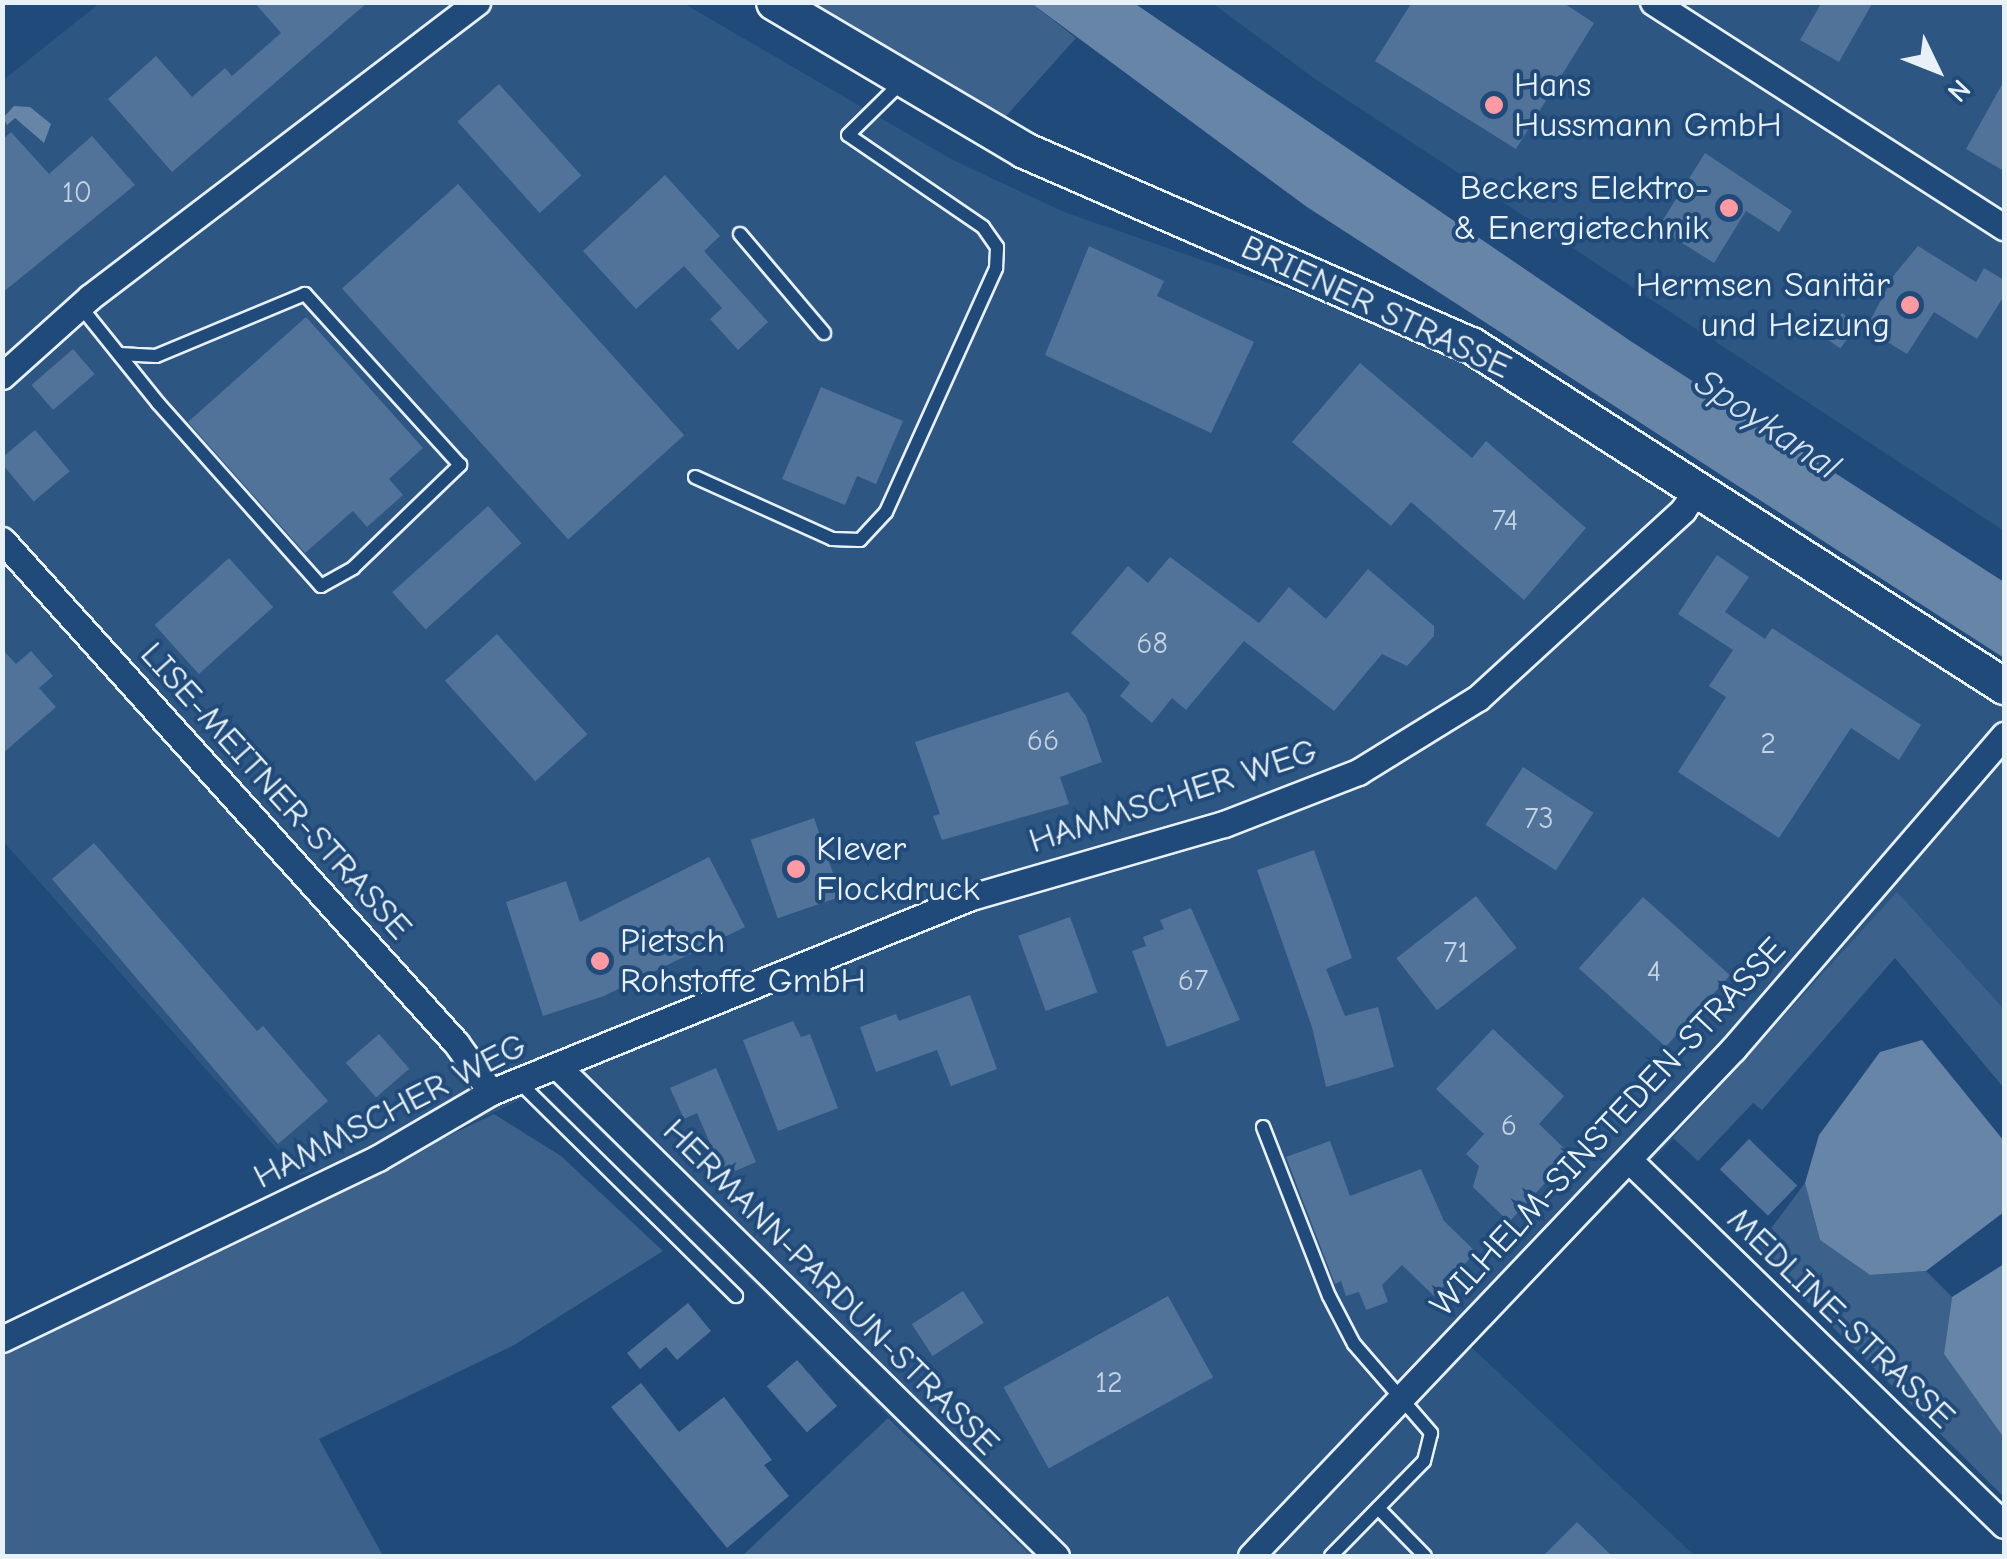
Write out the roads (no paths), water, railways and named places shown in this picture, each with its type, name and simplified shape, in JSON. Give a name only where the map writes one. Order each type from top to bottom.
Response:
[{"type":"street","points":[[2,376],[80,306],[476,2]]},
{"type":"street","name":"BRIENER STRASSE","points":[[774,2],[1024,150],[1471,345],[2004,686]]},
{"type":"street","points":[[1653,2],[2004,227]]},
{"type":"street","name":"HAMMSCHER WEG","points":[[2,1338],[378,1158],[491,1092],[971,898],[1224,824],[1358,772],[1478,698],[1683,510],[1698,489]]},
{"type":"street","name":"LISE-MEITNER-STRASSE","points":[[2,540],[456,1043],[491,1092]]},
{"type":"street","name":"WILHELM-SINSTEDEN-STRASSE","points":[[1266,1552],[1401,1400],[1630,1160],[2004,735]]},
{"type":"street","name":"HERMANN-PARDUN-STRASSE","points":[[558,1066],[1056,1556]]},
{"type":"street","name":"MEDLINE-STRASSE","points":[[1630,1160],[2004,1525]]},
{"type":"lane","points":[[695,477],[832,539],[860,540],[886,512],[996,268],[997,247],[983,227],[848,134],[902,81]]},
{"type":"lane","points":[[740,234],[824,333]]},
{"type":"lane","points":[[80,306],[119,354],[322,586],[353,568],[460,465],[305,294],[156,356],[119,354]]},
{"type":"lane","points":[[519,1082],[736,1296]]},
{"type":"lane","points":[[1263,1127],[1329,1296],[1377,1377],[1426,1421],[1432,1444],[1331,1556]]},
{"type":"lane","points":[[1378,1508],[1416,1554]]},
{"type":"place","name":"Hans Hussmann GmbH","points":[[1494,105]]},
{"type":"place","name":"Beckers Elektro- & Energietechnik","points":[[1729,208]]},
{"type":"place","name":"Hermsen Sanitär und Heizung","points":[[1910,305]]},
{"type":"place","name":"Klever Flockdruck","points":[[796,869]]},
{"type":"place","name":"Pietsch Rohstoffe GmbH","points":[[600,961]]},
{"type":"water label","name":"Spoykanal","points":[[1767,425]]}]
